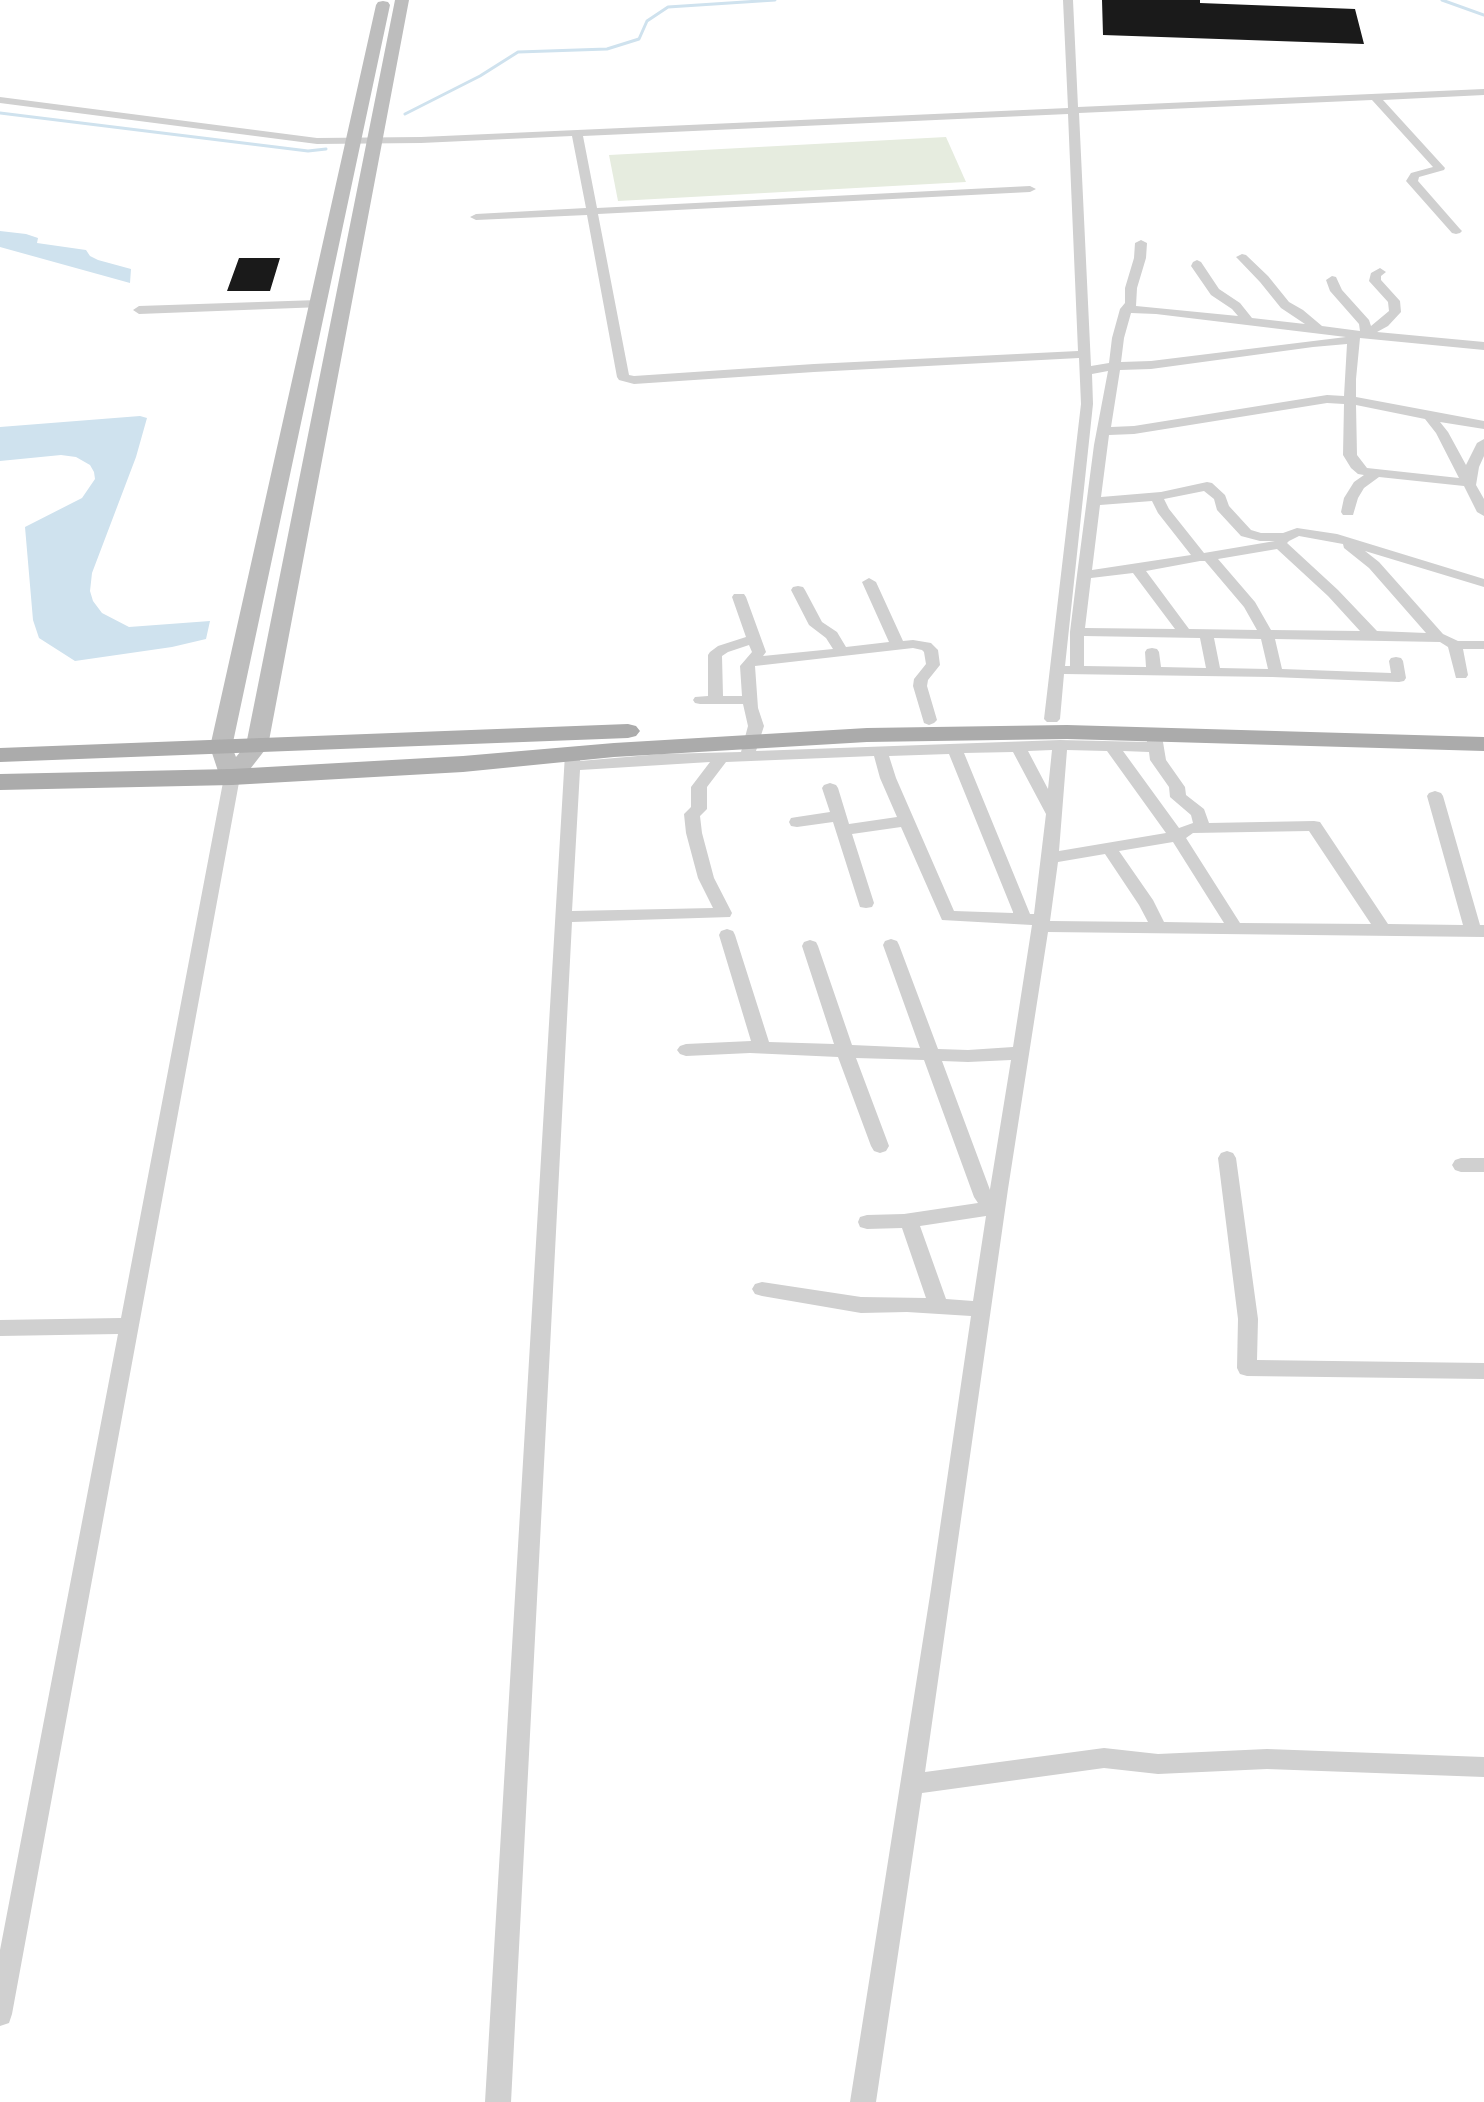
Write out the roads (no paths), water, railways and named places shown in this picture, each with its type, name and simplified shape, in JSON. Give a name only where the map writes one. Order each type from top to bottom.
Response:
[{"type":"main road","points":[[232,778],[221,747],[384,0]]},
{"type":"main road","points":[[232,778],[257,746],[402,0]]},
{"type":"main road","points":[[0,782],[232,778],[463,764],[573,760],[929,720],[1052,719],[1484,731]]},
{"type":"main road","points":[[0,755],[257,746],[752,741],[867,735],[1067,732],[1154,741],[1484,744]]},
{"type":"street","points":[[1052,719],[1087,404],[1068,0]]},
{"type":"street","points":[[0,100],[317,141],[353,141],[421,140],[1484,92]]},
{"type":"street","points":[[1375,97],[1440,168],[1415,175],[1412,181],[1456,231]]},
{"type":"street","points":[[577,133],[623,377],[634,380],[814,368],[1084,354]]},
{"type":"street","points":[[476,217],[1030,189]]},
{"type":"street","points":[[1077,670],[1077,632],[1104,430],[1118,338],[1126,309],[1131,304],[1131,288],[1140,258],[1141,244]]},
{"type":"street","points":[[1242,257],[1264,279],[1285,305],[1299,313],[1317,328]]},
{"type":"street","points":[[1197,264],[1196,266],[1215,292],[1236,306],[1247,320]]},
{"type":"street","points":[[1085,372],[1115,366],[1151,365],[1358,336],[1384,323],[1395,312],[1394,301],[1375,281],[1375,275],[1380,272]]},
{"type":"street","points":[[1332,280],[1336,291],[1365,323],[1358,336],[1350,400],[1350,455],[1356,465],[1363,470],[1376,473],[1471,483]]},
{"type":"street","points":[[139,310],[318,304]]},
{"type":"street","points":[[1126,309],[1156,310],[1317,328],[1358,336],[1484,346]]},
{"type":"street","points":[[1104,430],[1134,430],[1327,399],[1350,400],[1484,425]]},
{"type":"street","points":[[1429,416],[1442,432],[1471,483],[1484,512]]},
{"type":"street","points":[[1471,483],[1472,467],[1484,443]]},
{"type":"street","points":[[1348,512],[1351,498],[1358,485],[1376,473]]},
{"type":"street","points":[[1095,501],[1156,496],[1207,486],[1220,498],[1222,507],[1246,533],[1284,539],[1302,566],[1333,593],[1373,636]]},
{"type":"street","points":[[1156,496],[1163,510],[1250,605],[1267,634],[1276,673]]},
{"type":"street","points":[[1084,575],[1205,557],[1284,539],[1297,532],[1343,540],[1484,583]]},
{"type":"street","points":[[1343,540],[1374,565],[1439,638]]},
{"type":"street","points":[[1137,568],[1185,633]]},
{"type":"street","points":[[870,582],[898,646]]},
{"type":"street","points":[[798,590],[816,625],[832,635],[842,652]]},
{"type":"street","points":[[739,597],[759,652],[747,666],[752,741]]},
{"type":"street","points":[[1077,632],[1439,638],[1455,645],[1484,645]]},
{"type":"street","points":[[1206,634],[1214,672]]},
{"type":"street","points":[[716,700],[716,655],[723,649],[754,639]]},
{"type":"street","points":[[750,662],[922,645],[931,650],[933,664],[920,679],[920,686],[929,720]]},
{"type":"street","points":[[1455,645],[1461,675]]},
{"type":"street","points":[[1152,652],[1154,672]]},
{"type":"street","points":[[1057,670],[1276,673],[1399,678],[1396,661]]},
{"type":"street","points":[[700,700],[750,700]]},
{"type":"street","points":[[498,2102],[573,760],[722,756],[752,741],[880,751],[1060,745],[1111,746],[1154,741],[1158,760],[1177,787],[1178,797],[1198,813],[1202,828]]},
{"type":"street","points":[[863,2102],[942,1589],[996,1207],[1040,931],[1050,858],[1060,745]]},
{"type":"street","points":[[1111,746],[1177,836],[1236,929]]},
{"type":"street","points":[[1018,747],[1054,814]]},
{"type":"street","points":[[955,749],[1021,912],[1022,919]]},
{"type":"street","points":[[880,751],[888,778],[948,916],[1022,919],[1040,931],[1265,927],[1479,931],[1435,796]]},
{"type":"street","points":[[564,917],[655,913],[724,913],[706,878],[694,833],[692,814],[699,809],[699,787],[722,756]]},
{"type":"street","points":[[0,2014],[232,778]]},
{"type":"street","points":[[830,788],[866,903]]},
{"type":"street","points":[[797,822],[906,821]]},
{"type":"street","points":[[1050,858],[1177,836],[1190,828],[1314,826],[1383,929]]},
{"type":"street","points":[[1109,848],[1146,904],[1159,928]]},
{"type":"street","points":[[727,936],[762,1047]]},
{"type":"street","points":[[890,945],[983,1197],[996,1207]]},
{"type":"street","points":[[810,946],[845,1051],[880,1146]]},
{"type":"street","points":[[686,1050],[762,1047],[968,1056],[1021,1053]]},
{"type":"street","points":[[1227,1158],[1248,1319],[1247,1368],[1484,1371]]},
{"type":"street","points":[[1461,1165],[1484,1165]]},
{"type":"street","points":[[867,1222],[909,1220],[996,1207]]},
{"type":"street","points":[[909,1220],[939,1306]]},
{"type":"street","points":[[762,1289],[861,1306],[907,1304],[982,1309]]},
{"type":"street","points":[[0,1328],[128,1326]]},
{"type":"street","points":[[912,1784],[1104,1758],[1158,1764],[1267,1759],[1484,1767]]},
{"type":"water","points":[[0,231],[26,234],[38,238],[37,243],[86,250],[90,256],[98,260],[131,269],[130,283],[0,247]]},
{"type":"water","points":[[140,416],[147,418],[136,457],[92,573],[90,591],[93,601],[102,613],[129,627],[210,621],[206,639],[172,647],[75,661],[39,638],[33,620],[25,527],[82,498],[95,479],[94,472],[90,465],[76,457],[61,455],[0,461],[0,427]]},
{"type":"waterway","points":[[405,114],[480,76],[518,52],[607,49],[639,39],[647,21],[668,7],[775,0]]},
{"type":"waterway","points":[[1442,0],[1484,15]]},
{"type":"waterway","points":[[0,113],[308,151],[326,149]]}]
